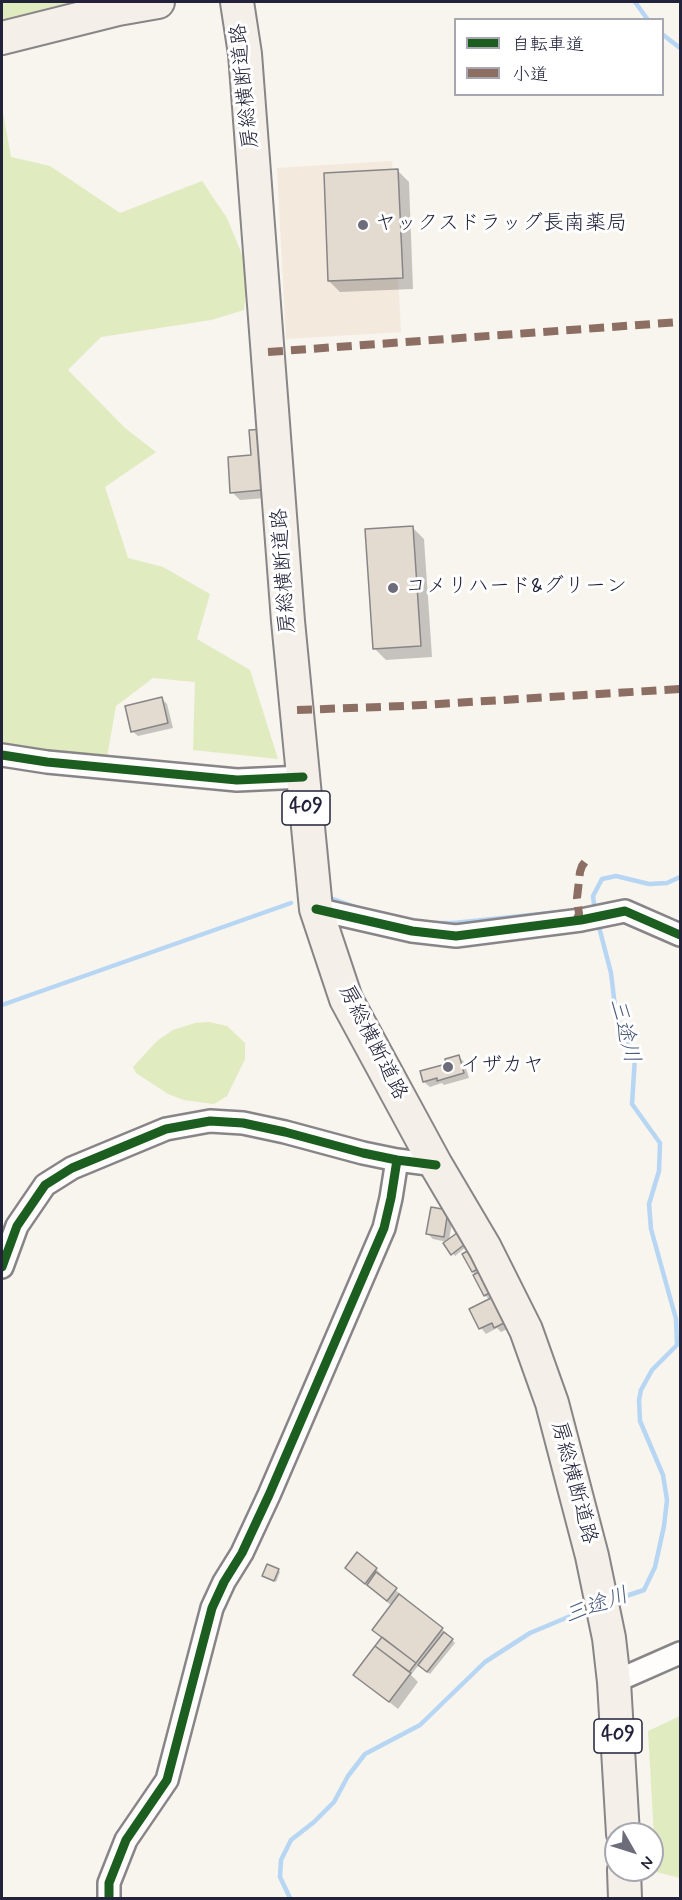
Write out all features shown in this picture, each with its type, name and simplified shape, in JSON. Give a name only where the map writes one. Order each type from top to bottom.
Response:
[{"type":"highway","points":[[2,38],[118,9],[158,2]]},
{"type":"highway","name":"房総横断道路","points":[[237,2],[246,66],[288,621],[316,909],[346,999],[436,1165],[485,1248],[526,1330],[552,1403],[592,1556],[609,1638],[614,1682],[622,1822]]},
{"type":"highway","points":[[625,1882],[626,1899]]},
{"type":"street","points":[[2,755],[47,762],[237,780],[303,777]]},
{"type":"street","points":[[316,909],[412,932],[456,936],[581,920],[625,911],[681,935]]},
{"type":"street","points":[[2,1267],[17,1226],[45,1185],[72,1167],[166,1130],[210,1121],[243,1123],[363,1153],[436,1165]]},
{"type":"street","points":[[109,1899],[109,1883],[126,1840],[167,1780],[212,1608],[224,1582],[242,1553],[269,1495],[384,1228],[397,1160]]},
{"type":"street","points":[[614,1682],[681,1653]]},
{"type":"shaded area","points":[[392,161],[401,332],[286,339],[277,168]]},
{"type":"green space","points":[[2,2],[101,2],[2,27]]},
{"type":"green space","points":[[2,107],[11,157],[50,166],[120,213],[202,181],[227,218],[248,269],[244,310],[211,320],[101,337],[68,370],[125,428],[156,452],[105,487],[128,558],[163,567],[210,594],[197,639],[250,670],[278,759],[193,750],[195,682],[153,678],[116,706],[107,757],[9,745],[2,741]]},
{"type":"green space","points":[[209,1022],[227,1026],[245,1043],[245,1059],[227,1096],[214,1104],[184,1100],[168,1094],[136,1073],[133,1067],[157,1041],[173,1030],[195,1023]]},
{"type":"green space","points":[[680,1716],[680,1878],[664,1874],[664,1822],[653,1822],[648,1731]]},
{"type":"building","name":"ヤックスドラッグ長南薬局","points":[[398,169],[403,278],[328,281],[324,173]]},
{"type":"building","points":[[267,429],[272,489],[230,493],[228,457],[251,455],[249,430]]},
{"type":"building","name":"コメリハード&グリーン","points":[[413,526],[421,646],[373,649],[365,529]]},
{"type":"building","points":[[162,697],[168,723],[131,732],[125,706]]},
{"type":"building","name":"イザカヤ","points":[[459,1055],[464,1073],[437,1081],[437,1078],[423,1082],[420,1071],[446,1064],[445,1059]]},
{"type":"building","points":[[431,1207],[448,1210],[444,1237],[426,1234]]},
{"type":"building","points":[[457,1233],[465,1244],[451,1255],[443,1243]]},
{"type":"building","points":[[477,1246],[486,1265],[472,1272],[462,1254]]},
{"type":"building","points":[[487,1268],[498,1288],[484,1296],[473,1275]]},
{"type":"building","points":[[499,1294],[512,1319],[494,1328],[492,1323],[479,1329],[469,1309]]},
{"type":"building","points":[[357,1552],[377,1568],[365,1584],[345,1568]]},
{"type":"building","points":[[267,1564],[279,1569],[274,1581],[262,1576]]},
{"type":"building","points":[[376,1572],[397,1588],[387,1601],[367,1585]]},
{"type":"building","points":[[399,1594],[443,1628],[416,1663],[372,1630]]},
{"type":"building","points":[[444,1632],[453,1639],[427,1672],[418,1665]]},
{"type":"building","points":[[382,1637],[416,1663],[409,1672],[375,1646]]},
{"type":"building","points":[[375,1646],[411,1673],[389,1702],[353,1675]]},
{"type":"waterway","name":"三途川","points":[[635,2],[647,18]]},
{"type":"waterway","name":"三途川","points":[[664,36],[680,48]]},
{"type":"waterway","name":"三途川","points":[[595,912],[593,896],[602,879],[616,876],[649,884],[667,883],[680,877]]},
{"type":"waterway","points":[[333,899],[364,910]]},
{"type":"waterway","points":[[2,1005],[291,903]]},
{"type":"waterway","points":[[428,923],[454,923],[569,911]]},
{"type":"waterway","name":"三途川","points":[[598,923],[611,973],[616,1015],[635,1057],[632,1104],[660,1143],[659,1171],[649,1204],[651,1229],[676,1319],[677,1345],[652,1370],[641,1390],[639,1400],[640,1421],[663,1475],[667,1500],[655,1567],[644,1590],[614,1600]]},
{"type":"waterway","name":"三途川","points":[[290,1898],[280,1877],[281,1860],[291,1840],[334,1802],[348,1776],[365,1754],[420,1725],[485,1662],[530,1633],[592,1607]]},
{"type":"marked path","points":[[268,352],[680,322]]},
{"type":"marked path","points":[[297,710],[405,706],[680,689]]},
{"type":"marked path","points":[[576,921],[579,914],[577,898],[580,872],[588,858]]},
{"type":"cycle path","points":[[2,755],[47,762],[237,780],[303,777]]},
{"type":"cycle path","points":[[316,909],[412,931],[456,936],[581,920],[625,911],[680,935]]},
{"type":"cycle path","points":[[2,1267],[17,1226],[45,1185],[72,1168],[166,1129],[210,1121],[243,1123],[363,1153],[436,1165]]},
{"type":"cycle path","points":[[109,1898],[109,1883],[126,1840],[167,1780],[212,1608],[224,1582],[242,1553],[269,1495],[384,1228],[397,1160]]},
{"type":"place","name":"ヤックスドラッグ長南薬局","points":[[363,225]]},
{"type":"place","name":"コメリハード&グリーン","points":[[393,588]]},
{"type":"place","name":"イザカヤ","points":[[448,1067]]}]
